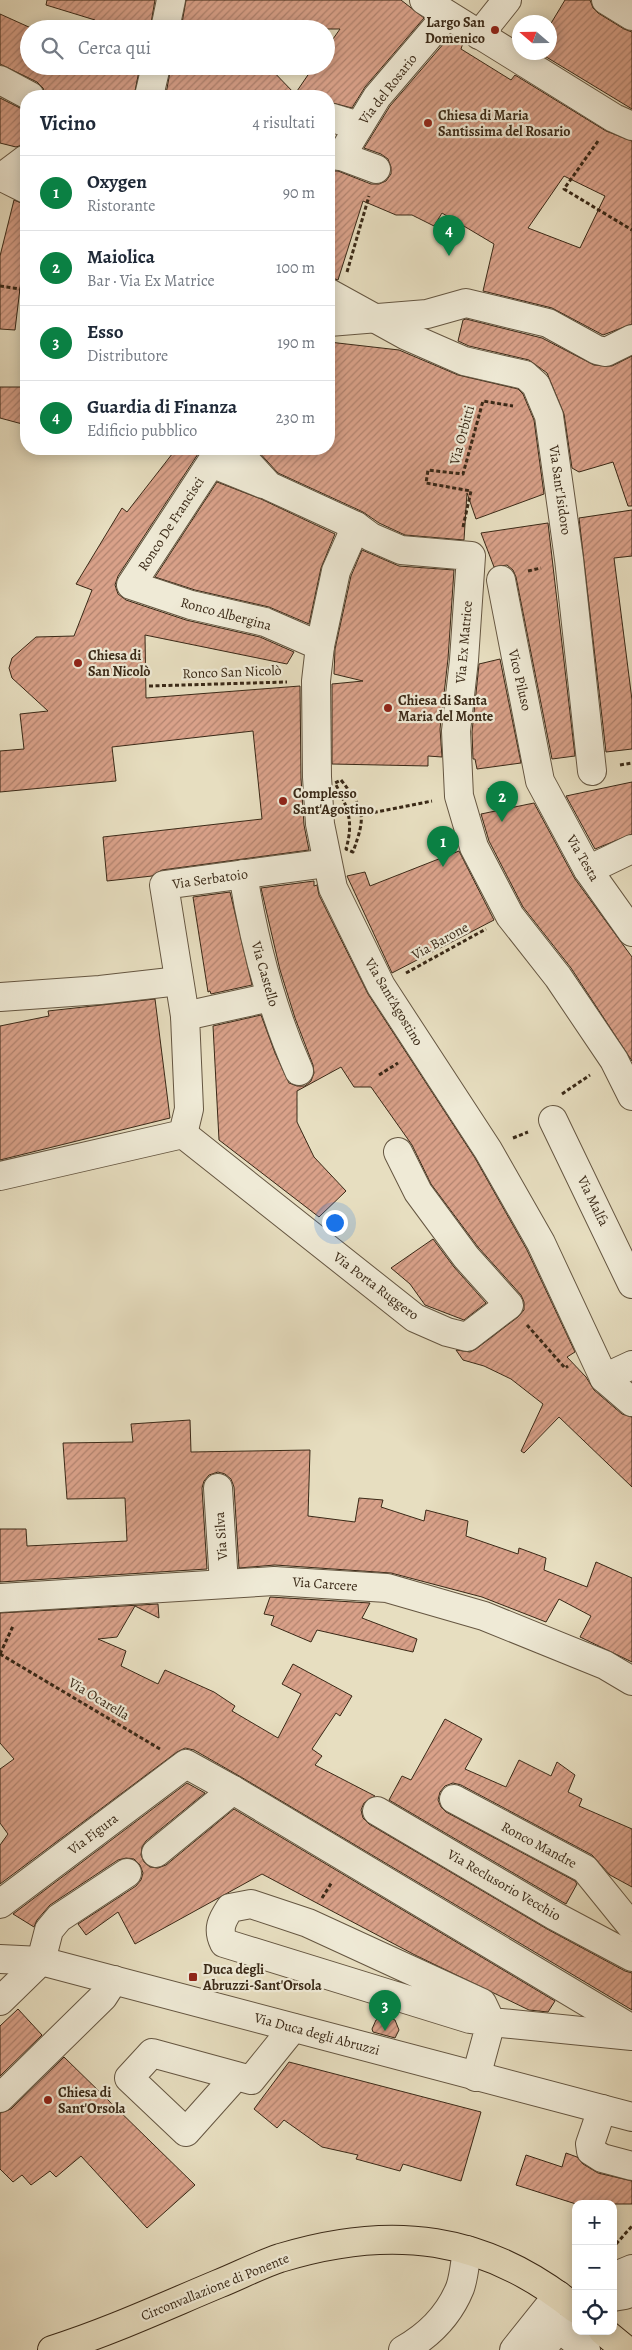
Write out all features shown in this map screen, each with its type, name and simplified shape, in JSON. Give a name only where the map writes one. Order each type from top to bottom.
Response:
[{"type":"main road","name":"Circonvallazione di Ponente","points":[[52,2350],[90,2338],[279,2258],[338,2243],[391,2238],[432,2241],[467,2250],[516,2269],[567,2305]]},
{"type":"main road","points":[[608,2335],[626,2350]]},
{"type":"street","points":[[167,20],[172,0]]},
{"type":"street","points":[[424,0],[623,122]]},
{"type":"street","points":[[479,35],[507,0]]},
{"type":"street","points":[[606,0],[632,16]]},
{"type":"street","name":"Via del Rosario","points":[[335,155],[359,126],[377,97],[447,15]]},
{"type":"street","points":[[150,90],[154,75]]},
{"type":"street","points":[[0,80],[20,91]]},
{"type":"street","points":[[335,119],[359,126]]},
{"type":"street","points":[[335,155],[376,169]]},
{"type":"street","points":[[20,163],[1,177],[20,186]]},
{"type":"street","name":"Via Sant'Isidoro","points":[[335,284],[378,318],[407,336],[464,361],[525,375],[536,385],[550,416],[569,559],[592,771]]},
{"type":"street","points":[[335,322],[427,314],[466,303],[548,323],[597,350],[606,352],[632,339]]},
{"type":"street","points":[[241,455],[269,486],[356,526],[371,537],[401,550],[458,555]]},
{"type":"street","name":"Ronco De Francisci","points":[[131,585],[211,463],[269,486]]},
{"type":"street","name":"Via Sant'Agostino","points":[[356,526],[336,572],[320,646],[316,681],[317,777],[320,824],[333,888],[382,986],[488,1150],[541,1243],[599,1367],[632,1402]]},
{"type":"street","name":"Via Ex Matrice","points":[[458,555],[471,556],[464,660],[456,731],[459,796],[474,847],[510,916],[558,977],[608,1051],[632,1096]]},
{"type":"street","name":"Vico Piluso","points":[[501,580],[540,780]]},
{"type":"street","name":"Ronco Albergina","points":[[131,585],[191,605],[265,622],[320,646]]},
{"type":"street","name":"Via Testa","points":[[540,780],[588,870],[632,932]]},
{"type":"street","points":[[588,870],[632,849]]},
{"type":"street","name":"Via Serbatoio","points":[[183,1134],[189,1109],[185,1016],[164,885],[327,863]]},
{"type":"street","name":"Via Castello","points":[[243,874],[252,928],[271,997],[282,1032],[299,1070]]},
{"type":"street","points":[[0,997],[100,990],[179,981]]},
{"type":"street","points":[[185,1016],[271,997]]},
{"type":"street","name":"Via Malfa","points":[[553,1120],[632,1284]]},
{"type":"street","points":[[0,1176],[183,1134]]},
{"type":"street","name":"Via Porta Ruggero","points":[[183,1134],[415,1318],[447,1332],[467,1337],[509,1305]]},
{"type":"street","points":[[398,1152],[418,1192],[466,1257],[509,1305]]},
{"type":"street","points":[[599,1367],[632,1365]]},
{"type":"street","name":"Via Silva","points":[[218,1488],[224,1584]]},
{"type":"street","name":"Via Carcere","points":[[0,1598],[274,1581],[387,1588],[484,1616],[605,1665],[632,1681]]},
{"type":"street","points":[[186,1764],[233,1790],[632,2029]]},
{"type":"street","name":"Via Figura","points":[[0,1904],[186,1764]]},
{"type":"street","points":[[156,1853],[233,1790]]},
{"type":"street","name":"Ronco Mandre","points":[[454,1799],[585,1869],[628,1917]]},
{"type":"street","name":"Via Reclusorio Vecchio","points":[[376,1811],[555,1916],[632,1957]]},
{"type":"street","points":[[0,2001],[41,1961],[50,1930],[58,1918],[126,1873]]},
{"type":"street","points":[[476,2077],[491,2022],[482,2003],[308,1922],[251,1904],[230,1908],[222,1920],[219,1933],[224,1943],[470,2019],[491,2022],[632,2036]]},
{"type":"street","name":"Via Duca degli Abruzzi","points":[[0,1959],[41,1961],[632,2117]]},
{"type":"street","points":[[0,2098],[103,1997],[114,1980]]},
{"type":"street","points":[[236,2076],[251,2080],[293,2028]]},
{"type":"street","points":[[602,2109],[590,2144],[591,2151],[602,2158],[632,2166]]},
{"type":"street","points":[[403,2350],[417,2342],[442,2320],[460,2287],[467,2250]]},
{"type":"street","points":[[617,2274],[632,2269]]},
{"type":"street","points":[[617,2297],[625,2296],[632,2292]]},
{"type":"street","points":[[514,2350],[567,2305]]},
{"type":"street","points":[[541,2350],[567,2305]]},
{"type":"street","points":[[567,2305],[586,2350]]},
{"type":"path","points":[[623,122],[564,190],[632,230]]},
{"type":"path","points":[[335,281],[346,274],[376,169]]},
{"type":"path","points":[[0,286],[20,289]]},
{"type":"path","name":"Via Orbitti","points":[[458,555],[471,491],[426,483],[428,470],[463,474],[483,401],[504,403],[550,416]]},
{"type":"path","points":[[501,580],[569,559]]},
{"type":"path","name":"Ronco San Nicolò","points":[[149,686],[316,681]]},
{"type":"path","points":[[350,818],[351,832],[346,849],[353,852],[360,830],[362,815],[459,796]]},
{"type":"path","name":"Via Barone","points":[[382,986],[510,916]]},
{"type":"path","points":[[509,1305],[564,1368],[599,1367]]},
{"type":"path","name":"Via Ocarella","points":[[0,1654],[186,1764]]},
{"type":"path","points":[[308,1922],[346,1859]]},
{"type":"path","points":[[615,2245],[632,2226]]},
{"type":"building","points":[[47,0],[155,0],[152,20],[95,20],[46,5]]},
{"type":"building","points":[[186,0],[401,0],[424,18],[365,87],[352,108],[335,104],[335,90],[298,90],[308,75],[335,75],[335,36],[340,29],[335,29],[335,20],[183,20]]},
{"type":"building","points":[[565,0],[590,0],[593,8],[598,13],[632,32],[632,109],[551,60],[557,60],[556,15]]},
{"type":"building","points":[[0,14],[20,23],[20,74],[0,64]]},
{"type":"building","points":[[451,35],[463,43],[461,49],[511,80],[515,75],[606,131],[632,141],[632,324],[603,335],[552,308],[483,291],[494,244],[442,213],[434,226],[412,215],[396,215],[363,201],[338,280],[335,279],[335,171],[371,184],[379,184],[386,181],[391,174],[388,159],[381,154],[364,148],[390,106]],"holes":[[[564,176],[605,196],[580,248],[528,228]]]},
{"type":"building","points":[[23,75],[138,75],[135,90],[44,90],[37,82]]},
{"type":"building","points":[[169,75],[277,75],[291,90],[167,90]]},
{"type":"building","points":[[0,98],[20,108],[20,146],[16,147],[0,143]]},
{"type":"building","points":[[14,200],[20,202],[20,288],[15,330],[0,329],[0,256]]},
{"type":"building","points":[[466,319],[542,338],[594,365],[612,366],[632,356],[632,506],[628,506],[613,462],[579,472],[572,468],[564,414],[547,373],[529,360],[469,346],[458,341],[463,320]]},
{"type":"building","points":[[335,343],[399,350],[458,375],[518,389],[523,394],[534,420],[544,494],[476,519],[467,493],[464,540],[405,535],[379,523],[363,512],[278,473],[262,455],[335,455]]},
{"type":"building","points":[[0,387],[20,387],[20,423],[0,418]]},
{"type":"building","points":[[171,455],[197,455],[118,576],[115,585],[118,594],[126,600],[186,620],[260,637],[294,652],[287,664],[145,635],[146,698],[300,686],[301,778],[304,825],[309,850],[162,870],[152,876],[107,881],[103,837],[262,819],[253,731],[112,747],[116,781],[0,792],[0,751],[24,749],[20,714],[48,711],[12,678],[9,668],[12,658],[36,637],[74,636],[92,590],[76,584],[122,508],[127,512]]},
{"type":"building","points":[[217,482],[261,499],[335,534],[321,568],[309,624],[269,607],[195,590],[155,577]]},
{"type":"building","points":[[632,510],[632,556],[614,558],[632,700],[632,749],[606,752],[579,518]]},
{"type":"building","points":[[548,523],[575,756],[552,759],[516,577],[513,570],[507,565],[494,567],[481,533]]},
{"type":"building","name":"Chiesa di Santa Maria del Monte","points":[[362,550],[399,566],[454,570],[448,659],[440,729],[442,757],[428,756],[428,766],[332,764],[332,684],[363,681],[334,674],[335,649],[351,576]]},
{"type":"building","points":[[500,659],[521,763],[477,769],[475,759],[473,759],[472,732],[479,664]]},
{"type":"building","points":[[632,782],[632,834],[595,849],[566,796]]},
{"type":"building","points":[[534,803],[575,879],[632,957],[632,1061],[571,968],[523,907],[489,841],[481,814]]},
{"type":"building","points":[[459,851],[494,920],[392,973],[347,876],[365,872],[370,886]]},
{"type":"building","points":[[314,881],[314,886],[317,885],[319,895],[368,994],[475,1158],[527,1250],[575,1352],[567,1357],[586,1377],[594,1390],[622,1414],[632,1417],[632,1487],[559,1417],[524,1453],[521,1451],[543,1404],[511,1379],[484,1366],[463,1360],[456,1350],[470,1352],[476,1349],[518,1317],[524,1310],[524,1302],[521,1295],[478,1247],[431,1184],[412,1145],[371,1087],[354,1087],[341,1067],[297,1091],[297,1122],[314,1157],[346,1191],[319,1217],[219,1140],[213,1026],[261,1015],[275,1053],[289,1083],[305,1086],[311,1081],[314,1073],[313,1065],[295,1018],[280,970],[261,888]]},
{"type":"building","points":[[230,892],[252,985],[211,994],[210,991],[208,992],[193,897]]},
{"type":"building","points":[[155,999],[170,1118],[0,1160],[0,1026],[49,1016],[48,1011]]},
{"type":"building","points":[[433,1239],[454,1267],[486,1303],[464,1320],[425,1305],[410,1284],[391,1268]]},
{"type":"building","points":[[190,1420],[191,1452],[310,1450],[308,1516],[355,1522],[359,1498],[383,1500],[381,1507],[424,1521],[426,1510],[468,1521],[466,1536],[518,1554],[519,1548],[546,1558],[544,1570],[587,1587],[596,1562],[632,1578],[632,1662],[580,1637],[591,1616],[559,1599],[546,1622],[482,1597],[391,1573],[275,1565],[239,1568],[234,1487],[231,1479],[225,1474],[218,1472],[209,1475],[204,1481],[202,1488],[207,1569],[0,1582],[0,1529],[26,1529],[27,1546],[127,1541],[125,1498],[67,1499],[63,1443],[133,1442],[131,1424]]},
{"type":"building","points":[[270,1597],[370,1603],[362,1618],[417,1639],[413,1652],[317,1630],[311,1642],[271,1625],[274,1616],[264,1614]]},
{"type":"building","points":[[158,1604],[159,1618],[135,1606],[117,1637],[98,1639],[126,1651],[121,1666],[158,1684],[165,1670],[214,1692],[235,1706],[232,1711],[278,1738],[301,1694],[282,1684],[293,1664],[352,1696],[340,1716],[336,1713],[312,1749],[322,1756],[315,1765],[375,1796],[364,1803],[361,1810],[363,1818],[369,1824],[547,1929],[632,1973],[632,2010],[241,1777],[194,1750],[185,1748],[177,1752],[0,1884],[0,1845],[8,1834],[0,1823],[0,1769],[14,1759],[0,1743],[0,1613]]},
{"type":"building","points":[[445,1719],[482,1739],[465,1769],[506,1787],[519,1760],[551,1776],[557,1762],[575,1775],[568,1792],[582,1799],[579,1806],[632,1829],[632,1887],[610,1875],[592,1855],[461,1785],[453,1783],[445,1786],[440,1792],[438,1800],[441,1807],[446,1812],[575,1881],[577,1884],[566,1904],[389,1800],[402,1776],[411,1780]]},
{"type":"building","points":[[187,1783],[205,1793],[146,1841],[142,1847],[141,1855],[144,1862],[150,1867],[158,1868],[166,1865],[234,1809],[555,2001],[548,2012],[529,2010],[415,1955],[262,1874],[135,1944],[118,1912],[86,1935],[78,1924],[136,1886],[141,1880],[143,1873],[140,1865],[134,1859],[118,1860],[50,1905],[37,1920],[34,1927],[13,1914]]},
{"type":"building","points":[[18,2009],[42,2035],[0,2076],[0,2026]]},
{"type":"building","points":[[386,2016],[395,2020],[399,2030],[395,2038],[373,2032],[372,2029],[376,2020]]},
{"type":"building","points":[[64,2057],[195,2185],[147,2228],[81,2156],[56,2177],[50,2171],[31,2185],[22,2175],[13,2182],[0,2169],[0,2113],[11,2109]]},
{"type":"building","points":[[289,2062],[481,2112],[461,2181],[403,2164],[400,2171],[356,2159],[358,2155],[322,2147],[284,2120],[277,2128],[254,2109]]},
{"type":"building","points":[[566,2153],[577,2157],[583,2164],[598,2173],[632,2181],[632,2204],[617,2204],[617,2200],[572,2200],[572,2203],[516,2185],[526,2155],[562,2167]]},
{"type":"place","name":"Largo San Domenico","points":[[495,30]]},
{"type":"place","name":"Chiesa di Maria Santissima del Rosario","points":[[428,123]]},
{"type":"place","name":"Guardia di Finanza","points":[[449,256]]},
{"type":"place","name":"Chiesa di San Nicolò","points":[[78,663]]},
{"type":"place","name":"Chiesa di Santa Maria del Monte","points":[[388,708]]},
{"type":"place","name":"Complesso Sant'Agostino","points":[[283,801]]},
{"type":"place","name":"Maiolica","points":[[502,822]]},
{"type":"place","name":"Oxygen","points":[[443,867]]},
{"type":"place","name":"Duca degli Abruzzi-Sant'Orsola","points":[[193,1977]]},
{"type":"place","name":"Esso","points":[[385,2031]]},
{"type":"place","name":"Chiesa di Sant'Orsola","points":[[48,2100]]}]
